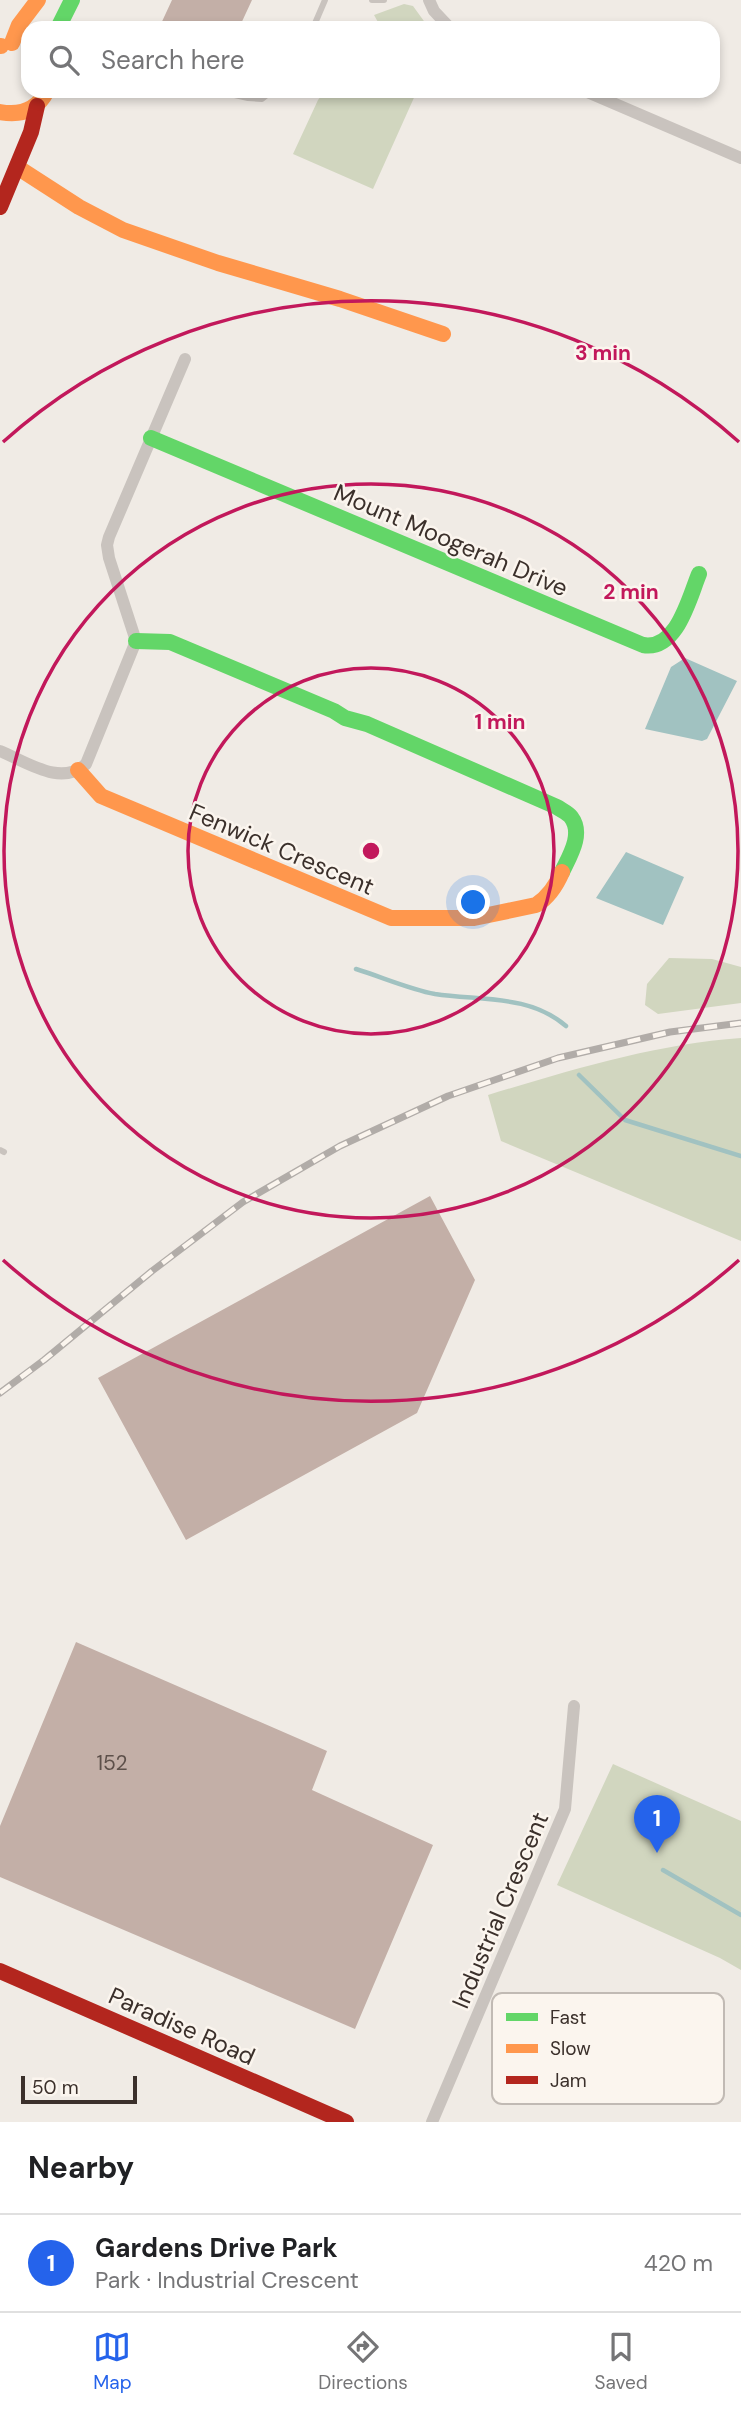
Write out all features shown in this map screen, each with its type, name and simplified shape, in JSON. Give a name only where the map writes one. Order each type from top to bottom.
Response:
[{"type":"street","points":[[22,21],[38,0]]},
{"type":"street","points":[[62,21],[72,0]]},
{"type":"street","points":[[429,0],[444,21]]},
{"type":"street","points":[[8,46],[21,22]]},
{"type":"street","points":[[0,207],[42,98]]},
{"type":"street","points":[[601,98],[741,158]]},
{"type":"street","points":[[0,112],[20,114],[37,106]]},
{"type":"street","points":[[17,167],[79,207],[123,230],[443,334]]},
{"type":"street","points":[[0,751],[62,775],[78,770],[86,764],[136,641],[107,545],[112,526],[185,359]]},
{"type":"street","name":"Mount Moogerah Drive","points":[[151,438],[635,643],[651,646],[666,640],[675,629],[699,574]]},
{"type":"street","name":"Fenwick Crescent","points":[[78,770],[102,796],[385,917],[483,917],[536,905],[544,901],[556,886],[575,844],[576,834],[572,818],[557,807],[379,730],[371,723],[342,719],[334,711],[170,642],[136,641]]},
{"type":"street","name":"Industrial Crescent","points":[[432,2122],[565,1809],[574,1706]]},
{"type":"street","name":"Paradise Road","points":[[0,1971],[346,2122]]},
{"type":"lane","points":[[316,21],[325,0]]},
{"type":"lane","points":[[372,0],[384,0]]},
{"type":"lane","points":[[244,98],[263,98]]},
{"type":"green space","points":[[404,4],[413,6],[424,21],[377,21],[374,15]]},
{"type":"green space","points":[[414,98],[373,189],[293,154],[318,100]]},
{"type":"green space","points":[[669,958],[712,959],[741,967],[741,1003],[658,1014],[645,1005],[647,984]]},
{"type":"green space","points":[[741,1038],[741,1241],[501,1141],[488,1095],[645,1052]]},
{"type":"green space","points":[[613,1764],[741,1821],[741,1970],[557,1885]]},
{"type":"water","points":[[685,658],[737,681],[707,739],[702,741],[645,729],[671,667]]},
{"type":"water","points":[[626,852],[684,877],[663,925],[596,898]]},
{"type":"building","points":[[172,0],[252,0],[242,21],[162,21]]},
{"type":"building","points":[[430,1196],[475,1280],[417,1413],[186,1540],[98,1378]]},
{"type":"building","points":[[76,1642],[327,1751],[312,1790],[433,1845],[355,2029],[0,1877],[0,1826]]},
{"type":"waterway","points":[[356,969],[435,994],[504,1001],[536,1008],[566,1026]]},
{"type":"waterway","points":[[579,1075],[625,1120],[741,1156]]},
{"type":"waterway","points":[[663,1870],[741,1915]]},
{"type":"railway","points":[[0,1393],[243,1202],[340,1146],[448,1096],[558,1058],[670,1032],[741,1023]]},
{"type":"traffic: fast","points":[[62,21],[72,0]]},
{"type":"traffic: fast","points":[[151,438],[643,645],[655,645],[673,632],[686,609],[699,574]]},
{"type":"traffic: fast","points":[[136,641],[170,642],[557,807],[571,817],[576,831],[574,845],[562,872]]},
{"type":"traffic: slow","points":[[22,21],[38,0]]},
{"type":"traffic: slow","points":[[12,43],[21,22]]},
{"type":"traffic: slow","points":[[0,112],[28,110],[43,98]]},
{"type":"traffic: slow","points":[[17,167],[79,207],[123,230],[443,334]]},
{"type":"traffic: slow","points":[[78,770],[101,796],[391,918],[474,918],[536,905],[552,891],[562,872]]},
{"type":"traffic: jam","points":[[0,207],[31,132],[37,106]]},
{"type":"traffic: jam","points":[[0,1971],[346,2122]]},
{"type":"place","name":"Gardens Drive Park","points":[[657,1853]]}]
